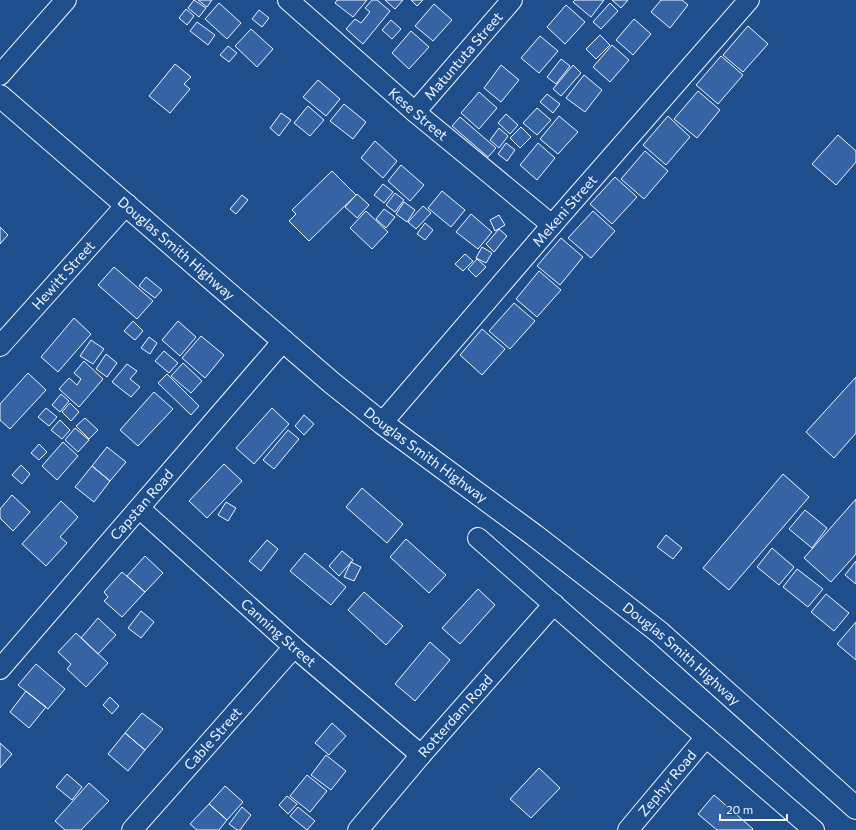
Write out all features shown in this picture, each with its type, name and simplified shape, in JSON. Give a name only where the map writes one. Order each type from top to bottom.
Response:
[{"type":"street","points":[[0,75],[66,0]]},
{"type":"street","name":"Kese Street","points":[[289,0],[415,112],[552,225]]},
{"type":"street","name":"Matuntuta Street","points":[[415,112],[512,0]]},
{"type":"street","name":"Mekeni Street","points":[[382,423],[552,225],[749,0]]},
{"type":"street","name":"Douglas Smith Highway","points":[[0,96],[127,204],[332,383],[382,423],[534,535],[659,632],[855,804]]},
{"type":"street","name":"Hewitt Street","points":[[0,346],[127,204]]},
{"type":"street","name":"Capstan Road","points":[[0,669],[284,340]]},
{"type":"street","name":"Canning Street","points":[[139,508],[294,647],[421,755]]},
{"type":"street","points":[[478,538],[814,830]]},
{"type":"street","name":"Rotterdam Road","points":[[358,830],[421,755],[554,604]]},
{"type":"street","name":"Cable Street","points":[[132,830],[294,647]]},
{"type":"street","name":"Zephyr Road","points":[[628,830],[706,737]]},
{"type":"building","points":[[194,0],[206,8],[199,17],[188,8]]},
{"type":"building","points":[[198,0],[212,0],[207,7]]},
{"type":"building","points":[[337,0],[367,0],[353,17],[335,3]]},
{"type":"building","points":[[372,0],[377,0],[390,11],[363,44],[346,29],[355,19],[361,23],[370,12],[365,8]]},
{"type":"building","points":[[385,0],[403,0],[395,9]]},
{"type":"building","points":[[411,0],[423,0],[417,6]]},
{"type":"building","points":[[575,0],[604,0],[591,17],[573,2]]},
{"type":"building","points":[[612,0],[628,0],[621,8]]},
{"type":"building","points":[[661,0],[682,0],[688,5],[670,28],[651,12]]},
{"type":"building","points":[[219,3],[241,23],[227,39],[205,19]]},
{"type":"building","points":[[610,3],[618,11],[601,29],[593,22]]},
{"type":"building","points":[[434,4],[452,20],[433,41],[415,26]]},
{"type":"building","points":[[566,5],[585,22],[565,44],[547,27]]},
{"type":"building","points":[[186,9],[194,16],[187,25],[179,18]]},
{"type":"building","points":[[259,10],[269,18],[262,27],[252,19]]},
{"type":"building","points":[[634,19],[651,34],[633,55],[616,40]]},
{"type":"building","points":[[391,20],[401,29],[392,39],[382,30]]},
{"type":"building","points":[[197,22],[215,35],[208,45],[190,31]]},
{"type":"building","points":[[748,26],[768,44],[743,72],[723,55]]},
{"type":"building","points":[[251,29],[273,49],[257,67],[235,46]]},
{"type":"building","points":[[411,31],[429,47],[409,69],[392,53]]},
{"type":"building","points":[[600,35],[610,45],[596,59],[586,49]]},
{"type":"building","points":[[540,36],[558,51],[539,73],[521,58]]},
{"type":"building","points":[[612,45],[629,60],[610,82],[593,67]]},
{"type":"building","points":[[228,46],[237,53],[229,62],[220,55]]},
{"type":"building","points":[[721,56],[743,75],[718,104],[696,85]]},
{"type":"building","points":[[561,59],[570,66],[556,84],[547,77]]},
{"type":"building","points":[[175,64],[191,77],[184,84],[190,89],[170,113],[149,96]]},
{"type":"building","points":[[501,65],[519,80],[501,102],[484,88]]},
{"type":"building","points":[[573,65],[581,73],[561,96],[553,89]]},
{"type":"building","points":[[584,75],[602,90],[585,112],[566,98]]},
{"type":"building","points":[[318,80],[340,99],[326,116],[303,97]]},
{"type":"building","points":[[698,91],[720,110],[697,138],[674,119]]},
{"type":"building","points":[[479,92],[497,108],[479,129],[461,113]]},
{"type":"building","points":[[547,94],[560,104],[553,113],[540,102]]},
{"type":"building","points":[[344,104],[366,122],[353,139],[330,121]]},
{"type":"building","points":[[308,106],[324,120],[310,136],[294,123]]},
{"type":"building","points":[[537,108],[551,120],[537,135],[523,123]]},
{"type":"building","points":[[281,113],[291,120],[279,136],[270,128]]},
{"type":"building","points":[[506,114],[518,125],[510,134],[498,123]]},
{"type":"building","points":[[559,116],[578,132],[558,154],[540,139]]},
{"type":"building","points":[[668,116],[690,137],[666,165],[643,145]]},
{"type":"building","points":[[460,117],[496,148],[488,157],[452,126]]},
{"type":"building","points":[[521,127],[531,137],[520,148],[510,138]]},
{"type":"building","points":[[499,128],[508,136],[499,148],[490,140]]},
{"type":"building","points":[[838,135],[856,151],[856,162],[836,185],[812,164]]},
{"type":"building","points":[[375,141],[397,161],[383,178],[361,158]]},
{"type":"building","points":[[506,143],[515,150],[507,161],[498,154]]},
{"type":"building","points":[[538,143],[555,158],[537,180],[520,165]]},
{"type":"building","points":[[645,151],[668,171],[644,199],[621,179]]},
{"type":"building","points":[[401,165],[424,185],[410,201],[388,181]]},
{"type":"building","points":[[332,171],[356,195],[309,241],[289,221],[296,214],[292,210]]},
{"type":"building","points":[[615,177],[637,197],[612,224],[590,204]]},
{"type":"building","points":[[383,184],[393,192],[384,203],[374,195]]},
{"type":"building","points":[[442,191],[465,210],[451,227],[428,208]]},
{"type":"building","points":[[395,193],[404,200],[395,212],[386,205]]},
{"type":"building","points":[[357,194],[369,205],[357,218],[345,207]]},
{"type":"building","points":[[242,195],[248,200],[236,214],[230,209]]},
{"type":"building","points":[[404,202],[415,210],[407,222],[396,214]]},
{"type":"building","points":[[423,206],[431,213],[416,229],[408,222]]},
{"type":"building","points":[[384,209],[395,217],[386,228],[376,219]]},
{"type":"building","points":[[366,211],[388,232],[372,249],[350,228]]},
{"type":"building","points":[[593,211],[615,231],[591,258],[568,238]]},
{"type":"building","points":[[471,214],[492,232],[478,249],[456,232]]},
{"type":"building","points":[[499,215],[505,225],[495,231],[490,220]]},
{"type":"building","points":[[425,223],[433,230],[425,240],[417,234]]},
{"type":"building","points":[[0,227],[8,235],[0,244]]},
{"type":"building","points":[[499,229],[507,236],[494,252],[486,244]]},
{"type":"building","points":[[561,238],[583,257],[560,285],[537,266]]},
{"type":"building","points":[[482,247],[492,253],[486,263],[476,258]]},
{"type":"building","points":[[465,254],[473,261],[463,271],[455,264]]},
{"type":"building","points":[[477,259],[486,267],[476,277],[468,269]]},
{"type":"building","points":[[114,267],[153,301],[137,319],[98,285]]},
{"type":"building","points":[[539,271],[561,290],[537,317],[516,299]]},
{"type":"building","points":[[146,277],[162,290],[155,298],[139,286]]},
{"type":"building","points":[[514,303],[535,321],[510,349],[489,331]]},
{"type":"building","points":[[74,318],[91,334],[58,372],[41,357]]},
{"type":"building","points":[[133,321],[143,331],[135,340],[124,331]]},
{"type":"building","points":[[178,321],[196,337],[180,356],[162,340]]},
{"type":"building","points":[[482,329],[505,349],[482,375],[460,355]]},
{"type":"building","points":[[201,336],[224,355],[205,378],[182,358]]},
{"type":"building","points":[[149,337],[157,343],[150,354],[141,348]]},
{"type":"building","points":[[91,340],[104,349],[93,364],[80,356]]},
{"type":"building","points":[[164,351],[178,363],[169,373],[155,361]]},
{"type":"building","points":[[106,354],[117,363],[107,377],[96,369]]},
{"type":"building","points":[[84,361],[103,379],[79,407],[59,389],[69,378],[77,385],[81,379],[74,373]]},
{"type":"building","points":[[183,363],[202,381],[191,393],[171,376]]},
{"type":"building","points":[[127,364],[137,371],[130,379],[140,387],[131,397],[112,382]]},
{"type":"building","points":[[28,373],[46,390],[10,429],[0,420],[0,404]]},
{"type":"building","points":[[167,374],[199,406],[191,415],[158,383]]},
{"type":"building","points":[[856,377],[856,433],[834,458],[806,432]]},
{"type":"building","points":[[154,392],[173,409],[138,446],[120,430]]},
{"type":"building","points":[[61,394],[69,401],[60,412],[52,405]]},
{"type":"building","points":[[70,403],[79,412],[71,421],[62,412]]},
{"type":"building","points":[[46,408],[57,417],[49,426],[38,417]]},
{"type":"building","points":[[272,408],[289,424],[254,464],[236,448]]},
{"type":"building","points":[[304,415],[314,424],[304,435],[295,426]]},
{"type":"building","points":[[85,418],[98,430],[89,439],[76,426]]},
{"type":"building","points":[[60,420],[70,430],[62,439],[51,430]]},
{"type":"building","points":[[75,428],[89,440],[78,452],[65,440]]},
{"type":"building","points":[[288,430],[299,439],[274,469],[263,460]]},
{"type":"building","points":[[63,442],[78,456],[57,480],[42,466]]},
{"type":"building","points":[[39,444],[47,452],[39,460],[31,453]]},
{"type":"building","points":[[107,447],[126,462],[110,481],[92,466]]},
{"type":"building","points":[[224,464],[242,481],[207,518],[189,501]]},
{"type":"building","points":[[21,465],[30,474],[22,484],[12,475]]},
{"type":"building","points":[[92,466],[110,481],[94,502],[75,487]]},
{"type":"building","points":[[783,474],[809,497],[729,590],[703,568]]},
{"type":"building","points":[[362,488],[403,524],[387,543],[346,507]]},
{"type":"building","points":[[12,495],[30,512],[13,531],[0,518],[0,509]]},
{"type":"building","points":[[856,499],[856,554],[831,582],[804,558]]},
{"type":"building","points":[[61,501],[78,517],[60,537],[67,543],[46,566],[22,544]]},
{"type":"building","points":[[226,502],[236,508],[228,521],[218,515]]},
{"type":"building","points":[[805,510],[827,528],[812,548],[789,529]]},
{"type":"building","points":[[666,535],[682,548],[673,559],[657,547]]},
{"type":"building","points":[[406,539],[446,575],[429,593],[390,557]]},
{"type":"building","points":[[267,540],[278,549],[261,571],[249,561]]},
{"type":"building","points":[[772,548],[794,567],[779,585],[757,567]]},
{"type":"building","points":[[342,551],[353,560],[339,576],[329,566]]},
{"type":"building","points":[[305,553],[346,587],[331,605],[290,571]]},
{"type":"building","points":[[145,556],[163,573],[145,592],[127,576]]},
{"type":"building","points":[[856,561],[856,584],[845,575]]},
{"type":"building","points":[[351,562],[361,567],[354,581],[344,577]]},
{"type":"building","points":[[797,569],[823,589],[808,607],[783,587]]},
{"type":"building","points":[[122,572],[145,592],[122,617],[104,601],[108,597],[104,592]]},
{"type":"building","points":[[478,589],[495,605],[460,644],[442,628]]},
{"type":"building","points":[[364,592],[403,626],[386,645],[348,610]]},
{"type":"building","points":[[826,594],[849,613],[834,631],[811,612]]},
{"type":"building","points":[[141,611],[154,622],[141,638],[128,628]]},
{"type":"building","points":[[98,618],[116,635],[98,654],[81,638]]},
{"type":"building","points":[[856,622],[856,660],[837,644]]},
{"type":"building","points":[[76,633],[108,663],[86,687],[67,669],[71,664],[58,652]]},
{"type":"building","points":[[430,642],[450,660],[415,701],[395,684]]},
{"type":"building","points":[[36,664],[65,689],[48,709],[18,685]]},
{"type":"building","points":[[26,691],[46,707],[29,728],[10,712]]},
{"type":"building","points":[[110,697],[119,706],[112,714],[103,705]]},
{"type":"building","points":[[142,713],[163,729],[145,750],[125,733]]},
{"type":"building","points":[[332,723],[346,736],[329,755],[315,743]]},
{"type":"building","points":[[125,733],[145,750],[128,771],[108,754]]},
{"type":"building","points":[[0,743],[12,754],[0,768]]},
{"type":"building","points":[[326,755],[346,771],[331,790],[311,775]]},
{"type":"building","points":[[539,768],[560,788],[531,818],[510,799]]},
{"type":"building","points":[[67,774],[82,787],[72,800],[56,787]]},
{"type":"building","points":[[307,775],[327,791],[310,812],[290,796]]},
{"type":"building","points":[[89,783],[109,801],[81,830],[65,830],[55,821]]},
{"type":"building","points":[[225,786],[243,802],[227,820],[209,804]]},
{"type":"building","points":[[714,795],[753,829],[717,830],[698,814]]},
{"type":"building","points":[[287,796],[297,804],[288,814],[279,805]]},
{"type":"building","points":[[209,804],[227,820],[219,830],[197,830],[190,824]]},
{"type":"building","points":[[242,807],[251,815],[240,830],[237,830],[229,824]]},
{"type":"building","points":[[298,807],[315,821],[307,830],[290,816]]}]
